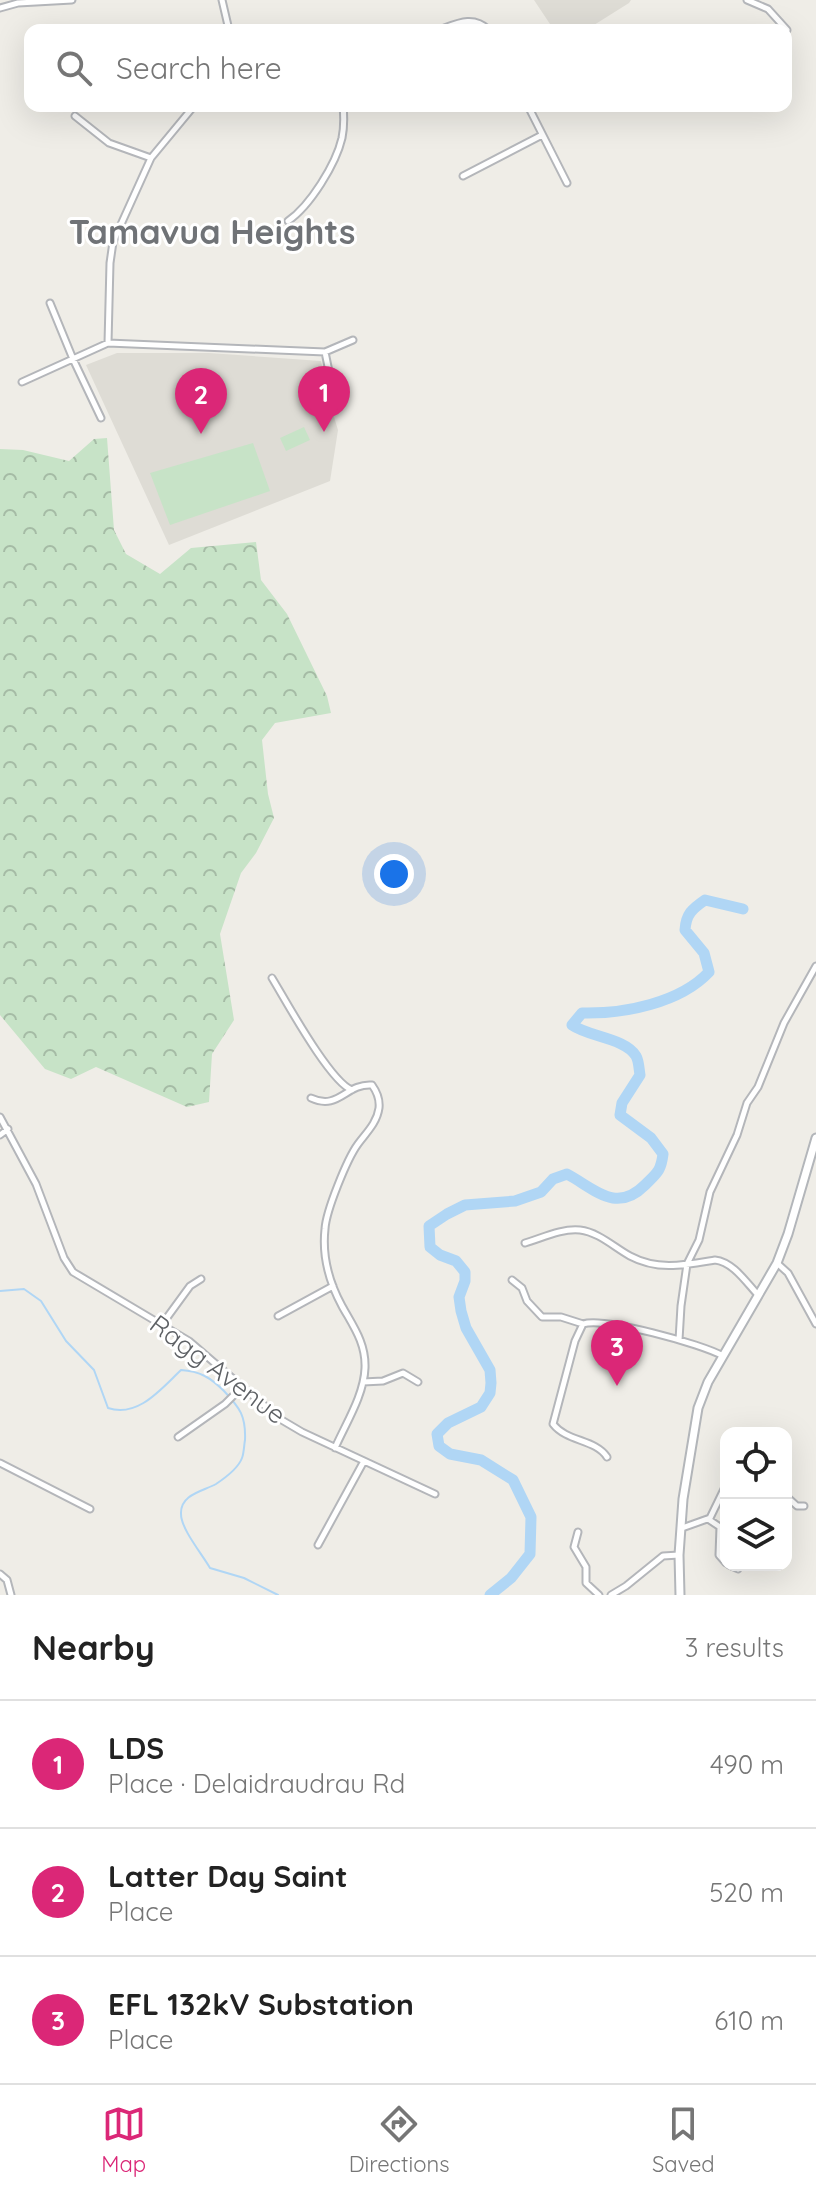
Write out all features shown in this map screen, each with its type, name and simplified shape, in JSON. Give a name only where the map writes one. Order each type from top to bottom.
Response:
[{"type":"main road","points":[[680,1595],[681,1529],[694,1421],[704,1391],[777,1263],[816,1138]]},
{"type":"street","points":[[0,8],[18,3],[72,0]]},
{"type":"street","points":[[222,0],[228,24]]},
{"type":"street","points":[[747,0],[768,9],[782,24]]},
{"type":"street","points":[[459,24],[472,20],[482,24]]},
{"type":"street","points":[[108,343],[113,242],[151,158],[189,112]]},
{"type":"street","points":[[288,221],[300,213],[333,160],[342,138],[343,112]]},
{"type":"street","points":[[531,112],[567,183]]},
{"type":"street","points":[[75,116],[109,143],[151,158]]},
{"type":"street","points":[[463,176],[542,135]]},
{"type":"street","points":[[50,303],[101,418]]},
{"type":"street","points":[[22,382],[108,343],[325,352],[353,340]]},
{"type":"street","points":[[325,352],[333,391]]},
{"type":"street","points":[[679,1340],[687,1264],[699,1240],[710,1192],[737,1135],[747,1103],[758,1087],[772,1048],[816,966]]},
{"type":"street","points":[[272,978],[322,1058],[345,1087],[353,1090]]},
{"type":"street","points":[[311,1098],[331,1102],[359,1086],[372,1085],[380,1104],[377,1116],[343,1175],[325,1227],[324,1249],[329,1276],[363,1345],[365,1368],[363,1382],[335,1448]]},
{"type":"street","name":"Ragg Avenue","points":[[0,1117],[36,1184],[64,1258],[73,1272],[163,1323],[205,1354],[280,1419],[435,1494]]},
{"type":"street","points":[[0,1135],[8,1129]]},
{"type":"street","points":[[525,1243],[577,1229],[588,1231],[645,1263],[671,1267],[723,1261],[734,1268],[758,1295]]},
{"type":"street","points":[[777,1263],[788,1273],[816,1324]]},
{"type":"street","points":[[163,1323],[190,1286],[201,1279]]},
{"type":"street","points":[[512,1280],[522,1288],[527,1301],[542,1317],[561,1317],[583,1324],[590,1321],[610,1323],[709,1348],[723,1356]]},
{"type":"street","points":[[278,1316],[333,1286]]},
{"type":"street","points":[[583,1324],[575,1341],[553,1424],[567,1436],[603,1451],[607,1457]]},
{"type":"street","points":[[363,1382],[383,1381],[403,1373],[418,1382]]},
{"type":"street","points":[[178,1437],[225,1404],[242,1387]]},
{"type":"street","points":[[318,1545],[364,1461]]},
{"type":"street","points":[[0,1463],[90,1509]]},
{"type":"street","points":[[681,1529],[708,1519],[720,1499]]},
{"type":"street","points":[[789,1499],[797,1506],[804,1506]]},
{"type":"street","points":[[708,1519],[720,1528]]},
{"type":"street","points":[[578,1532],[574,1547],[586,1567],[586,1583],[599,1595]]},
{"type":"street","points":[[611,1595],[663,1556],[679,1555]]},
{"type":"street","points":[[0,1574],[9,1585],[11,1595]]},
{"type":"shaded area","points":[[534,0],[631,0],[596,24],[550,24]]},
{"type":"shaded area","points":[[117,353],[209,353],[321,361],[338,430],[330,481],[169,545],[86,365]]},
{"type":"green space","points":[[304,427],[310,440],[286,451],[280,438]]},
{"type":"green space","points":[[107,438],[114,530],[126,554],[160,574],[191,548],[256,542],[261,580],[287,614],[327,696],[331,713],[275,723],[262,740],[274,818],[256,853],[241,873],[220,934],[234,1020],[212,1054],[209,1102],[187,1107],[96,1067],[71,1079],[45,1069],[0,1015],[0,449],[23,450],[69,461],[94,439]]},
{"type":"green space","points":[[253,443],[270,491],[170,525],[150,473]]},
{"type":"waterway","points":[[490,1595],[511,1578],[530,1554],[531,1517],[513,1480],[481,1460],[450,1454],[439,1446],[437,1434],[448,1423],[481,1407],[490,1393],[491,1383],[490,1370],[466,1328],[461,1311],[459,1297],[465,1272],[456,1261],[430,1247],[429,1226],[465,1205],[515,1201],[541,1192],[553,1179],[567,1174],[596,1192],[615,1198],[625,1198],[653,1177],[660,1168],[663,1154],[651,1138],[620,1115],[622,1103],[640,1075],[636,1056],[624,1045],[572,1025],[582,1013],[633,1009],[667,999],[697,983],[709,972],[704,953],[685,930],[690,912],[705,900],[743,909]]},
{"type":"waterway","points":[[0,1291],[24,1289],[41,1301],[66,1341],[94,1370],[108,1408],[119,1410],[139,1405],[181,1370],[205,1376],[230,1397],[241,1413],[244,1425],[242,1458],[223,1479],[184,1502],[182,1520],[210,1568],[244,1578],[278,1595]]},
{"type":"place","name":"LDS","points":[[324,432]]},
{"type":"place","name":"Latter Day Saint","points":[[201,434]]},
{"type":"place","name":"EFL 132kV Substation","points":[[617,1386]]},
{"type":"district","name":"Tamavua Heights","points":[[212,231]]}]
